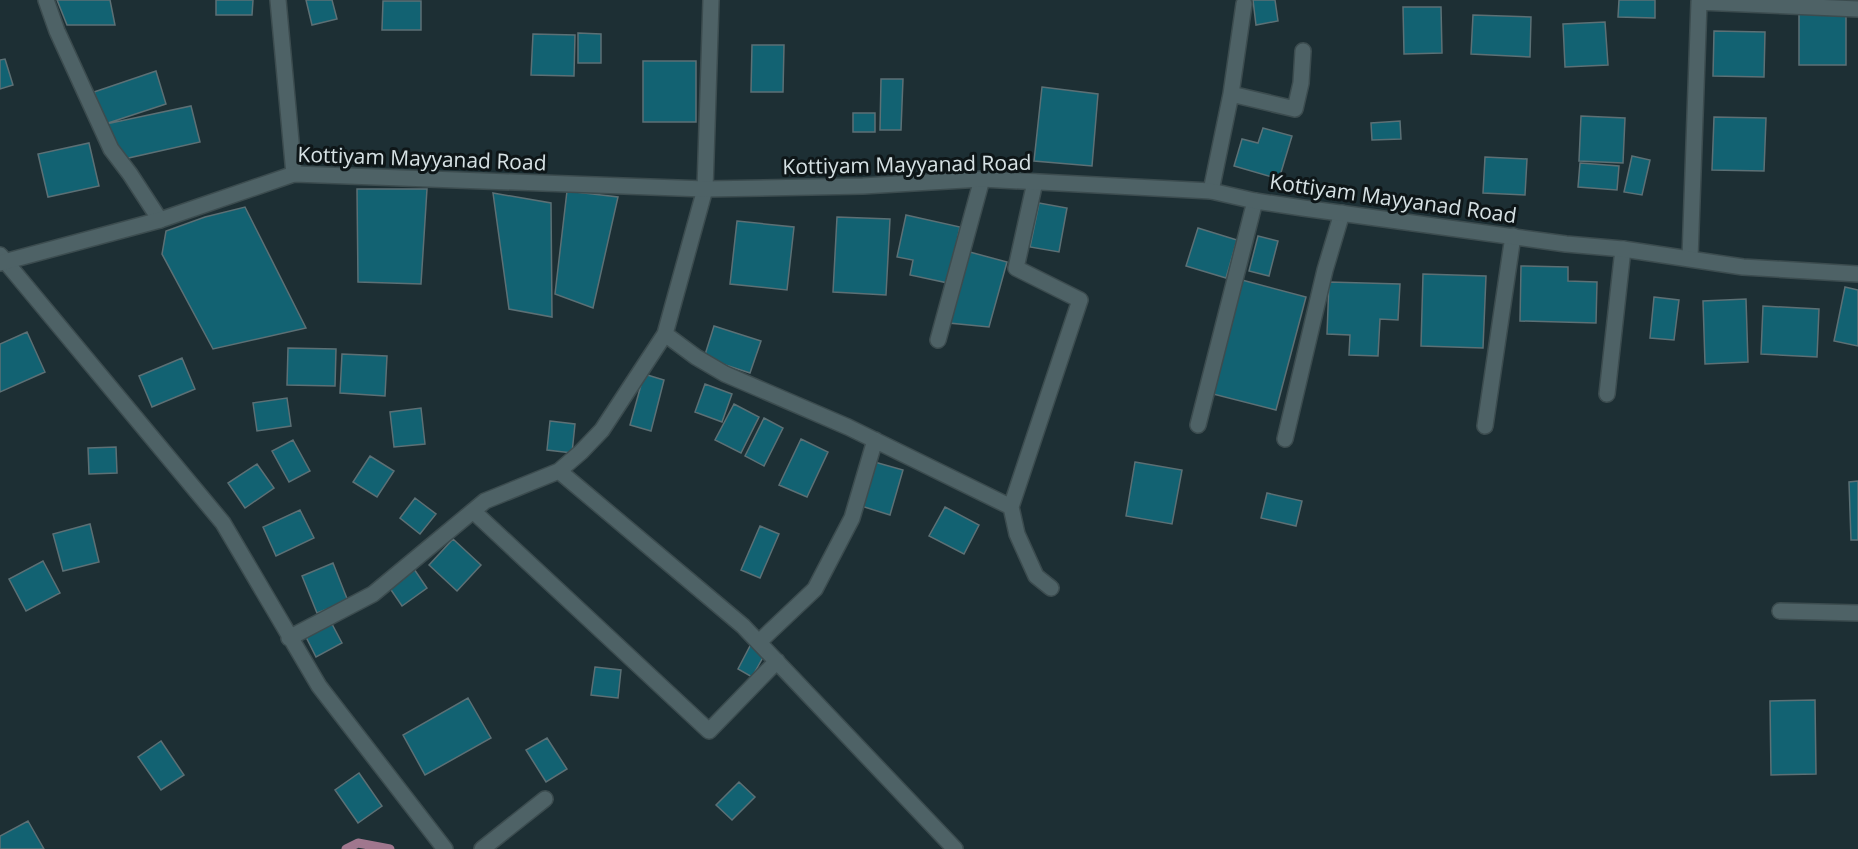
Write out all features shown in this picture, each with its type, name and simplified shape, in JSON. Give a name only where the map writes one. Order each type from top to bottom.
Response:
[{"type":"street","points":[[46,0],[57,31],[111,149],[160,220]]},
{"type":"street","points":[[278,0],[294,174]]},
{"type":"street","points":[[289,638],[373,594],[485,501],[559,471],[602,430],[665,333],[705,189],[711,0]]},
{"type":"street","points":[[1690,258],[1699,2],[1858,9]]},
{"type":"street","points":[[1210,191],[1231,93],[1244,4]]},
{"type":"street","points":[[1231,93],[1295,109],[1301,83],[1303,51]]},
{"type":"street","name":"Kottiyam Mayyanad Road","points":[[1,260],[160,220],[294,174],[705,189],[839,187],[982,179],[1210,191],[1255,201],[1690,258],[1743,267],[1858,274]]},
{"type":"street","points":[[938,340],[982,179]]},
{"type":"street","points":[[1035,182],[1016,268],[1080,300],[1011,507],[1017,534],[1036,576],[1051,588]]},
{"type":"street","points":[[1198,425],[1255,201]]},
{"type":"street","points":[[1285,440],[1325,270],[1342,213]]},
{"type":"street","points":[[1485,426],[1513,236]]},
{"type":"street","points":[[1607,394],[1623,249]]},
{"type":"street","points":[[1,260],[223,523],[319,686],[444,849]]},
{"type":"street","points":[[665,333],[696,357],[725,374],[875,440],[1011,507]]},
{"type":"street","points":[[759,642],[815,589],[852,518],[875,440]]},
{"type":"street","points":[[559,471],[743,626],[955,849]]},
{"type":"street","points":[[473,511],[687,713],[709,731],[777,661]]},
{"type":"street","points":[[1780,611],[1858,613]]},
{"type":"street","points":[[482,849],[545,800]]},
{"type":"building","points":[[57,0],[110,0],[115,25],[67,25]]},
{"type":"building","points":[[216,0],[253,0],[252,15],[216,15]]},
{"type":"building","points":[[306,0],[332,0],[337,19],[312,25]]},
{"type":"building","points":[[1253,0],[1275,0],[1278,21],[1256,25]]},
{"type":"building","points":[[1619,0],[1655,0],[1655,18],[1618,17]]},
{"type":"building","points":[[383,1],[421,1],[421,30],[382,30]]},
{"type":"building","points":[[1403,7],[1441,7],[1442,53],[1404,54]]},
{"type":"building","points":[[1846,9],[1846,65],[1799,65],[1799,10]]},
{"type":"building","points":[[1473,15],[1531,17],[1530,57],[1471,54]]},
{"type":"building","points":[[1605,22],[1608,65],[1565,67],[1563,24]]},
{"type":"building","points":[[1714,31],[1765,32],[1764,77],[1713,76]]},
{"type":"building","points":[[578,33],[601,34],[601,63],[578,63]]},
{"type":"building","points":[[533,34],[575,35],[574,76],[531,75]]},
{"type":"building","points":[[752,45],[784,45],[783,92],[751,92]]},
{"type":"building","points":[[5,59],[13,85],[0,89],[0,60]]},
{"type":"building","points":[[643,61],[696,61],[696,122],[643,122]]},
{"type":"building","points":[[156,71],[166,104],[105,124],[94,92]]},
{"type":"building","points":[[881,79],[903,79],[901,130],[880,130]]},
{"type":"building","points":[[1042,87],[1098,94],[1092,166],[1034,161]]},
{"type":"building","points":[[191,106],[200,142],[115,161],[106,124]]},
{"type":"building","points":[[853,113],[875,113],[875,132],[853,132]]},
{"type":"building","points":[[1581,116],[1625,118],[1623,163],[1579,161]]},
{"type":"building","points":[[1714,117],[1766,118],[1764,171],[1712,170]]},
{"type":"building","points":[[1400,121],[1401,139],[1372,140],[1371,123]]},
{"type":"building","points":[[1263,128],[1292,136],[1279,179],[1234,166],[1242,139],[1258,143]]},
{"type":"building","points":[[89,143],[99,186],[48,197],[38,154]]},
{"type":"building","points":[[1632,156],[1650,160],[1642,195],[1624,192]]},
{"type":"building","points":[[1485,157],[1527,159],[1525,195],[1483,193]]},
{"type":"building","points":[[1580,163],[1619,166],[1617,190],[1578,187]]},
{"type":"building","points":[[357,189],[427,189],[421,284],[358,282]]},
{"type":"building","points":[[567,191],[618,197],[593,308],[555,294]]},
{"type":"building","points":[[493,193],[551,203],[552,317],[509,309]]},
{"type":"building","points":[[1039,203],[1067,208],[1059,252],[1030,247]]},
{"type":"building","points":[[245,207],[306,328],[213,349],[162,254],[166,231],[205,217]]},
{"type":"building","points":[[906,215],[960,227],[948,283],[910,275],[913,260],[897,257]]},
{"type":"building","points":[[837,217],[890,219],[886,295],[833,292]]},
{"type":"building","points":[[737,221],[794,227],[787,290],[730,284]]},
{"type":"building","points":[[1198,228],[1237,240],[1226,278],[1186,266]]},
{"type":"building","points":[[1258,236],[1278,241],[1269,276],[1249,271]]},
{"type":"building","points":[[966,251],[1007,262],[989,327],[949,323]]},
{"type":"building","points":[[1521,266],[1568,267],[1568,281],[1597,282],[1596,323],[1520,321]]},
{"type":"building","points":[[1423,274],[1486,276],[1483,348],[1421,346]]},
{"type":"building","points":[[1242,280],[1306,297],[1276,410],[1213,394]]},
{"type":"building","points":[[1329,282],[1400,284],[1398,320],[1380,319],[1378,356],[1349,355],[1350,335],[1327,334]]},
{"type":"building","points":[[1845,287],[1858,290],[1858,346],[1834,341]]},
{"type":"building","points":[[1654,297],[1679,300],[1674,340],[1650,338]]},
{"type":"building","points":[[1746,299],[1748,362],[1705,364],[1703,301]]},
{"type":"building","points":[[1763,306],[1819,309],[1817,357],[1761,354]]},
{"type":"building","points":[[714,326],[761,341],[750,373],[704,358]]},
{"type":"building","points":[[27,332],[45,372],[0,392],[0,344]]},
{"type":"building","points":[[288,348],[336,349],[335,386],[287,385]]},
{"type":"building","points":[[342,354],[387,356],[385,396],[340,393]]},
{"type":"building","points":[[182,358],[195,389],[152,407],[139,376]]},
{"type":"building","points":[[644,374],[664,380],[651,431],[630,425]]},
{"type":"building","points":[[705,384],[732,394],[722,422],[695,412]]},
{"type":"building","points":[[287,398],[291,426],[257,431],[253,403]]},
{"type":"building","points":[[734,404],[759,417],[741,453],[715,440]]},
{"type":"building","points":[[421,408],[425,444],[394,447],[390,412]]},
{"type":"building","points":[[764,418],[783,428],[764,466],[745,456]]},
{"type":"building","points":[[550,421],[575,424],[572,453],[547,450]]},
{"type":"building","points":[[801,439],[828,452],[807,497],[779,485]]},
{"type":"building","points":[[293,440],[310,471],[289,482],[272,451]]},
{"type":"building","points":[[116,447],[117,473],[89,474],[88,448]]},
{"type":"building","points":[[370,456],[394,471],[377,497],[353,482]]},
{"type":"building","points":[[871,461],[903,470],[890,515],[858,505]]},
{"type":"building","points":[[1135,462],[1182,470],[1172,524],[1126,516]]},
{"type":"building","points":[[257,464],[274,488],[245,508],[228,483]]},
{"type":"building","points":[[1858,481],[1858,540],[1851,540],[1849,482]]},
{"type":"building","points":[[1267,493],[1302,501],[1296,526],[1261,518]]},
{"type":"building","points":[[415,498],[436,514],[420,534],[400,518]]},
{"type":"building","points":[[945,507],[979,525],[964,554],[929,536]]},
{"type":"building","points":[[300,510],[314,538],[276,556],[263,527]]},
{"type":"building","points":[[90,524],[99,562],[63,571],[53,534]]},
{"type":"building","points":[[760,526],[779,534],[760,578],[741,570]]},
{"type":"building","points":[[453,539],[481,565],[457,591],[429,565]]},
{"type":"building","points":[[43,561],[60,593],[26,611],[9,579]]},
{"type":"building","points":[[333,563],[348,601],[317,613],[302,576]]},
{"type":"building","points":[[414,569],[427,588],[402,606],[389,587]]},
{"type":"building","points":[[332,624],[342,643],[316,657],[306,637]]},
{"type":"building","points":[[751,644],[766,652],[752,677],[738,669]]},
{"type":"building","points":[[595,667],[621,670],[618,698],[591,695]]},
{"type":"building","points":[[468,698],[491,738],[425,775],[403,735]]},
{"type":"building","points":[[1815,700],[1816,774],[1771,775],[1770,701]]},
{"type":"building","points":[[547,738],[567,769],[546,782],[526,750]]},
{"type":"building","points":[[161,741],[184,775],[161,790],[138,757]]},
{"type":"building","points":[[359,773],[382,806],[358,823],[335,790]]},
{"type":"building","points":[[739,782],[755,797],[732,820],[716,805]]},
{"type":"building","points":[[28,821],[44,849],[0,849],[0,836]]},
{"type":"waterway","points":[[346,849],[358,843],[390,849]]}]
